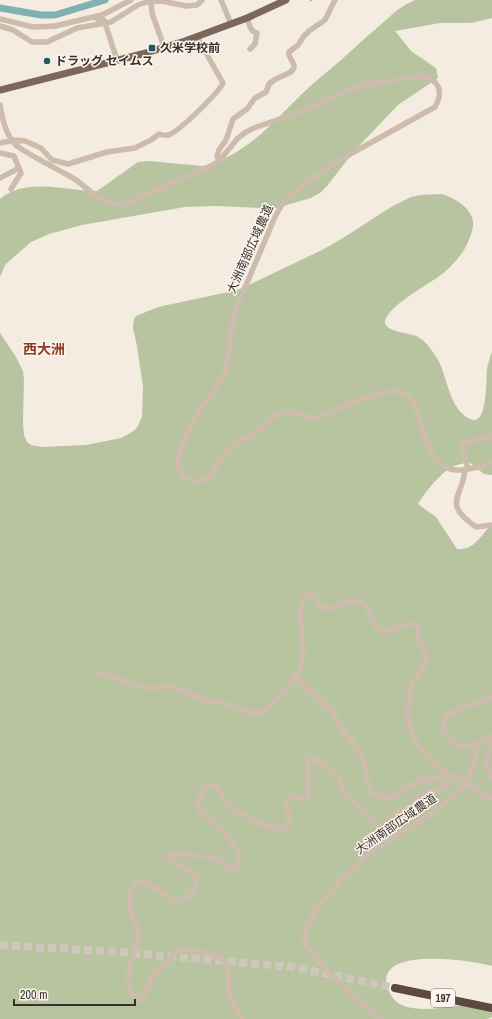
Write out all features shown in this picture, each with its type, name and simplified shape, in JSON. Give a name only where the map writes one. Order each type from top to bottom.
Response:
[{"type":"highway","name":"197","points":[[395,988],[492,1008]]},
{"type":"main road","points":[[0,90],[164,48],[247,18],[286,0]]},
{"type":"street","points":[[0,19],[33,28],[44,28],[90,18],[112,11],[131,0]]},
{"type":"street","points":[[0,26],[13,30],[32,42],[40,43],[47,42],[77,28],[106,24],[118,19],[138,5],[151,1],[168,2],[186,6],[197,5],[202,0]]},
{"type":"street","points":[[221,0],[231,24]]},
{"type":"street","points":[[219,161],[217,156],[226,140],[233,119],[247,109],[255,98],[266,92],[274,80],[291,72],[294,65],[289,52],[304,36],[325,20],[335,0]]},
{"type":"street","points":[[151,1],[152,12],[164,48]]},
{"type":"street","points":[[90,18],[104,20],[116,60]]},
{"type":"street","points":[[247,18],[251,29],[257,33],[255,44],[250,49]]},
{"type":"street","points":[[0,143],[25,141],[41,148],[52,160],[68,164],[107,152],[135,148],[159,134],[172,134],[194,115],[222,85],[222,82],[197,36]]},
{"type":"street","name":"大洲南部広域農道","points":[[0,105],[5,130],[12,141],[24,151],[73,178],[101,199],[109,203],[123,204],[205,170],[219,161],[238,138],[246,132],[261,125],[302,111],[351,89],[364,85],[421,76],[429,77],[439,87],[440,95],[435,107],[339,160],[292,194],[281,206],[275,216],[235,311],[225,372],[214,391],[201,408],[186,435],[178,458],[178,466],[180,473],[186,479],[195,481],[203,480],[211,475],[226,451],[232,445],[255,433],[278,414],[292,412],[310,418],[317,418],[372,395],[391,392],[400,392],[410,398],[414,404],[428,444],[438,462],[445,468],[456,470],[466,469],[492,463]]},
{"type":"street","points":[[0,153],[14,156],[21,173],[11,189]]},
{"type":"street","points":[[0,178],[19,168]]},
{"type":"street","points":[[492,436],[463,443],[462,447],[466,469],[465,476],[456,496],[457,509],[470,522],[476,526],[483,527],[492,525]]},
{"type":"street","points":[[99,672],[139,687],[171,687],[185,690],[204,700],[227,704],[250,713],[258,713],[269,706],[296,677],[301,666],[303,656],[300,609],[302,600],[308,593],[312,593],[321,606],[328,610],[349,601],[361,602],[366,606],[375,626],[381,632],[386,632],[411,623],[418,628],[419,638],[426,658],[425,666],[412,681],[408,713],[413,735],[418,745],[428,758],[447,774],[459,778],[486,797],[492,797]]},
{"type":"street","points":[[296,677],[335,715],[342,730],[356,745],[363,760],[369,789],[374,794],[386,798],[397,794],[414,783],[438,778],[447,774]]},
{"type":"street","points":[[492,697],[484,702],[455,711],[448,715],[444,720],[444,727],[449,739],[458,745],[476,745],[492,736]]},
{"type":"street","points":[[492,736],[486,764],[492,779]]},
{"type":"street","name":"大洲南部広域農道","points":[[380,1019],[336,979],[307,947],[304,940],[304,934],[321,903],[335,886],[358,864],[450,800],[466,783],[476,759],[476,745]]},
{"type":"street","points":[[242,1019],[239,1010],[231,999],[229,993],[228,967],[224,961],[210,955],[183,949],[176,951],[171,956],[167,965],[156,970],[142,999],[138,1000],[135,998],[129,985],[130,966],[139,935],[139,930],[132,915],[130,904],[134,885],[145,882],[162,894],[175,900],[183,900],[189,897],[196,887],[196,879],[194,874],[167,858],[168,854],[184,854],[220,860],[234,869],[239,859],[238,854],[226,837],[199,810],[199,800],[206,787],[209,784],[212,784],[217,787],[229,805],[237,812],[248,818],[279,829],[283,828],[288,824],[289,817],[286,798],[289,796],[306,800],[308,798],[308,760],[312,757],[338,775],[344,791],[349,799],[365,811],[380,828],[385,826],[396,814],[412,805],[423,792],[429,790],[439,792],[449,780],[454,777]]},
{"type":"green space","points":[[415,0],[492,0],[492,18],[471,23],[440,23],[395,31],[411,51],[436,68],[438,78],[398,105],[355,150],[320,193],[311,198],[276,208],[216,206],[185,207],[82,225],[49,234],[31,242],[5,265],[0,277],[0,199],[8,193],[27,187],[97,191],[138,162],[149,161],[203,166],[233,154],[258,136],[310,86],[392,15],[403,6]]},
{"type":"green space","points":[[441,194],[459,202],[470,213],[473,223],[469,241],[462,253],[448,269],[400,303],[388,315],[385,321],[389,328],[418,337],[427,344],[438,360],[453,401],[463,414],[470,419],[476,420],[483,410],[486,392],[487,369],[492,352],[492,475],[484,474],[469,462],[454,466],[449,468],[435,481],[418,504],[436,517],[457,549],[463,549],[473,545],[492,524],[492,966],[481,963],[447,959],[410,961],[396,965],[388,973],[387,986],[393,998],[404,1006],[425,1009],[470,1005],[492,1006],[492,1017],[487,1019],[0,1019],[0,333],[16,357],[23,371],[23,422],[24,435],[27,442],[31,445],[42,447],[86,445],[121,438],[137,428],[142,417],[143,387],[133,328],[134,319],[136,316],[158,307],[238,290],[322,250],[391,207],[411,197]]},
{"type":"waterway","points":[[0,8],[41,15],[55,15],[105,0]]},
{"type":"tunnel","points":[[0,945],[119,952],[294,967],[395,988]]},
{"type":"place","name":"久米学校前","points":[[152,48]]},
{"type":"place","name":"ドラッグ セイムス","points":[[47,61]]},
{"type":"district","name":"西大洲","points":[[44,349]]}]
